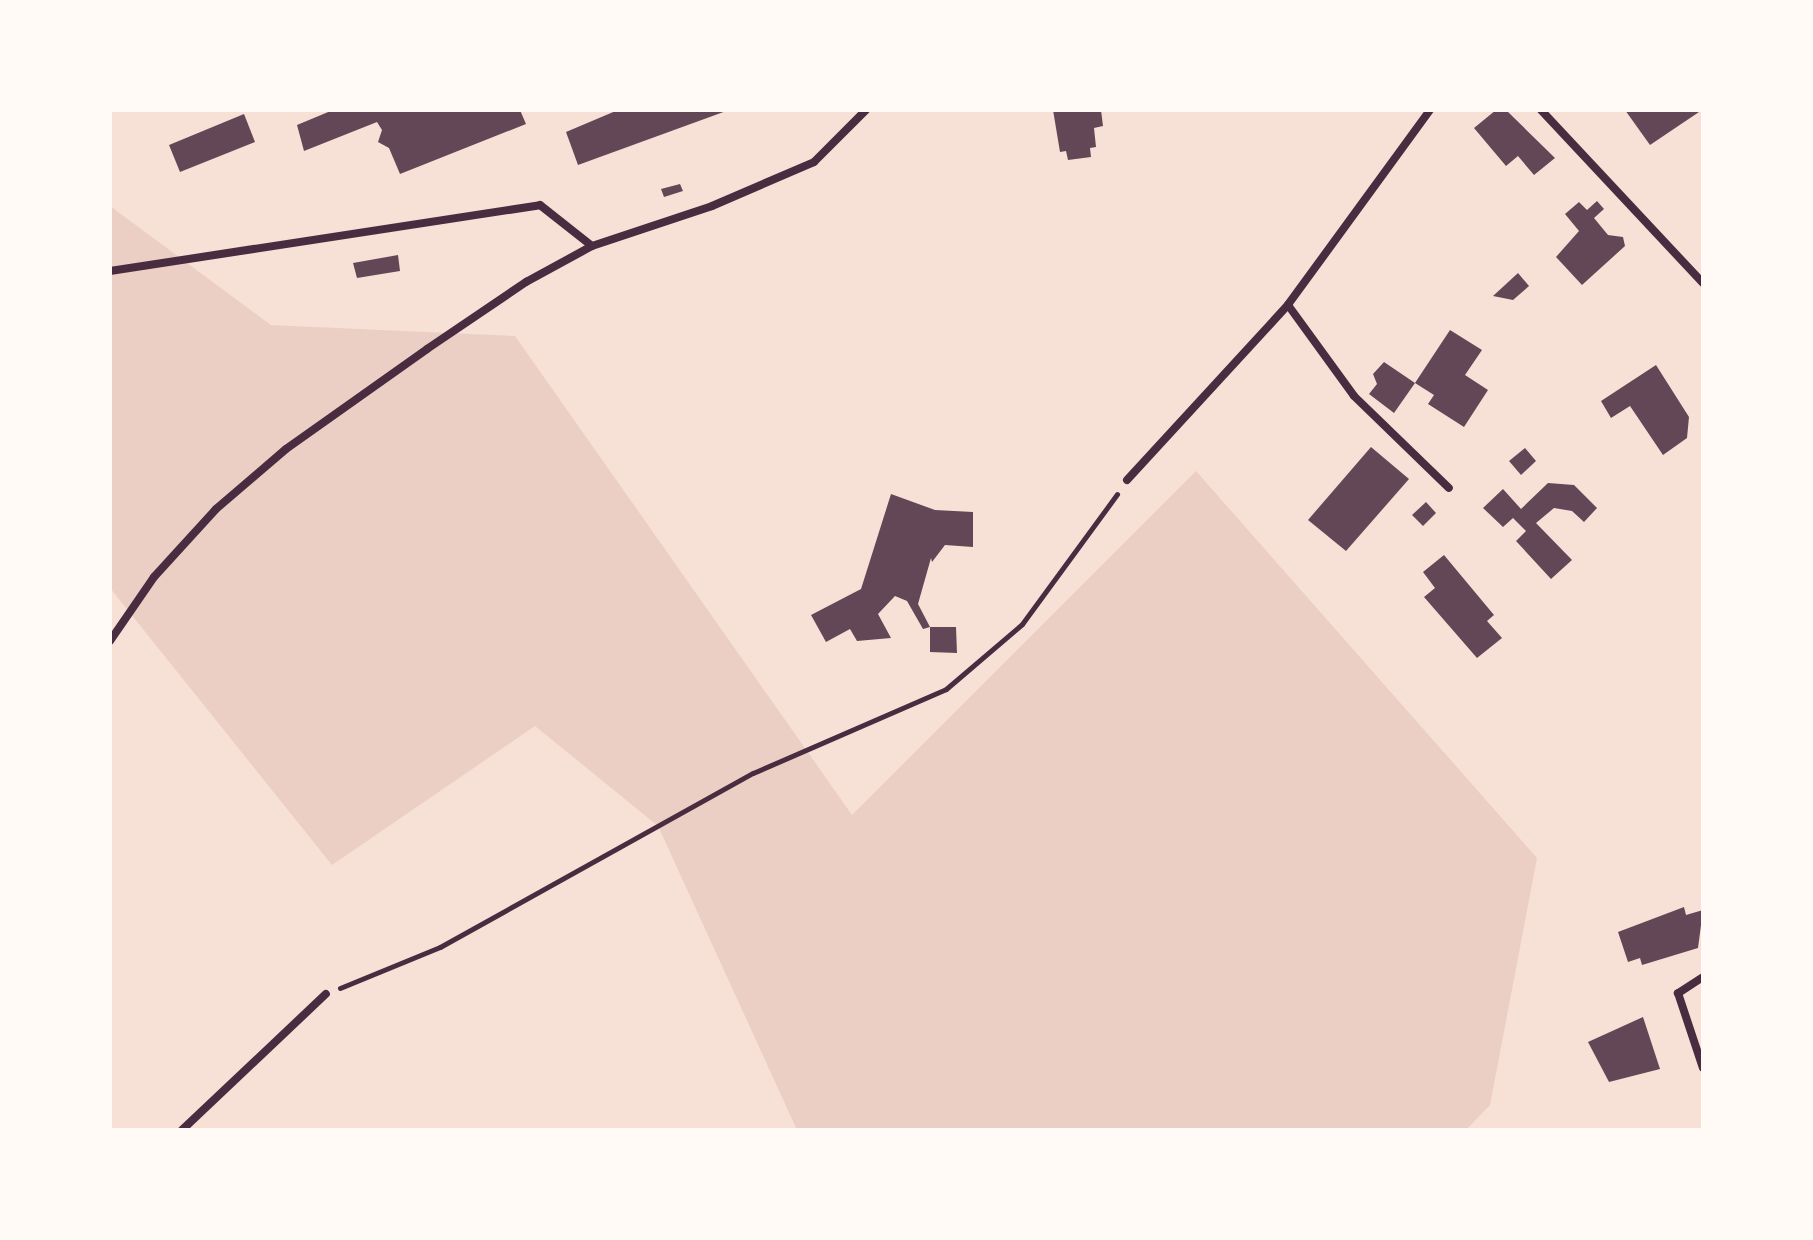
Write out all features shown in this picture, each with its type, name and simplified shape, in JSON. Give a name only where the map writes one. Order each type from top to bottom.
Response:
[{"type":"street","points":[[110,641],[154,577],[216,509],[286,449],[526,282],[592,246],[780,180],[814,162],[866,110]]},
{"type":"street","points":[[1127,480],[1288,305],[1430,110]]},
{"type":"street","points":[[1541,110],[1703,283]]},
{"type":"street","points":[[110,271],[540,205],[592,246]]},
{"type":"street","points":[[1288,305],[1354,396],[1449,488]]},
{"type":"street","points":[[1703,977],[1678,993],[1703,1068]]},
{"type":"street","points":[[182,1130],[326,994]]},
{"type":"path","points":[[326,994],[440,947],[753,773],[946,689],[1022,624],[1127,480]]},
{"type":"shaded area","points":[[110,206],[271,325],[515,336],[852,815],[1196,471],[1537,858],[1490,1105],[1466,1130],[797,1130],[658,826],[535,726],[332,865],[110,588]]},
{"type":"building","points":[[333,110],[520,110],[526,124],[400,174],[389,148],[378,142],[382,130],[377,122],[304,151],[297,125]]},
{"type":"building","points":[[618,110],[729,110],[578,165],[566,132]]},
{"type":"building","points":[[1053,110],[1101,110],[1103,126],[1094,128],[1096,147],[1090,148],[1091,157],[1068,160],[1066,151],[1060,152]]},
{"type":"building","points":[[1496,110],[1506,110],[1555,158],[1534,175],[1518,156],[1506,166],[1474,128]]},
{"type":"building","points":[[1625,110],[1702,110],[1650,145]]},
{"type":"building","points":[[244,114],[255,142],[180,172],[169,145]]},
{"type":"building","points":[[680,184],[683,191],[664,197],[661,189]]},
{"type":"building","points":[[1597,201],[1604,209],[1594,218],[1608,235],[1623,237],[1625,246],[1582,285],[1556,257],[1579,231],[1565,214],[1579,202],[1587,210]]},
{"type":"building","points":[[398,255],[400,271],[357,278],[353,263]]},
{"type":"building","points":[[1518,273],[1529,286],[1513,300],[1493,296]]},
{"type":"building","points":[[1450,330],[1482,350],[1465,375],[1488,390],[1464,427],[1428,404],[1434,395],[1415,383]]},
{"type":"building","points":[[1384,362],[1415,383],[1394,413],[1369,394],[1377,384],[1373,374]]},
{"type":"building","points":[[1656,365],[1689,417],[1687,438],[1663,455],[1630,406],[1611,418],[1601,401]]},
{"type":"building","points":[[1371,447],[1409,479],[1346,551],[1308,520]]},
{"type":"building","points":[[1525,448],[1536,461],[1521,475],[1509,461]]},
{"type":"building","points":[[1548,483],[1574,485],[1597,508],[1584,522],[1572,511],[1554,508],[1536,523],[1572,560],[1551,579],[1516,541],[1526,531],[1513,518],[1503,527],[1483,508],[1503,489],[1521,509]]},
{"type":"building","points":[[891,494],[935,510],[973,512],[973,547],[945,545],[932,562],[931,558],[918,604],[930,627],[923,629],[907,601],[895,596],[878,614],[891,638],[857,641],[850,629],[826,642],[811,615],[861,589]]},
{"type":"building","points":[[1426,502],[1436,513],[1423,526],[1412,515]]},
{"type":"building","points":[[1444,555],[1494,615],[1487,621],[1502,638],[1477,658],[1424,597],[1435,588],[1423,572]]},
{"type":"building","points":[[930,627],[956,627],[957,653],[930,652]]},
{"type":"building","points":[[1684,907],[1686,915],[1703,910],[1698,948],[1642,965],[1640,958],[1628,962],[1618,932]]},
{"type":"building","points":[[1643,1017],[1660,1069],[1609,1082],[1588,1042]]}]
